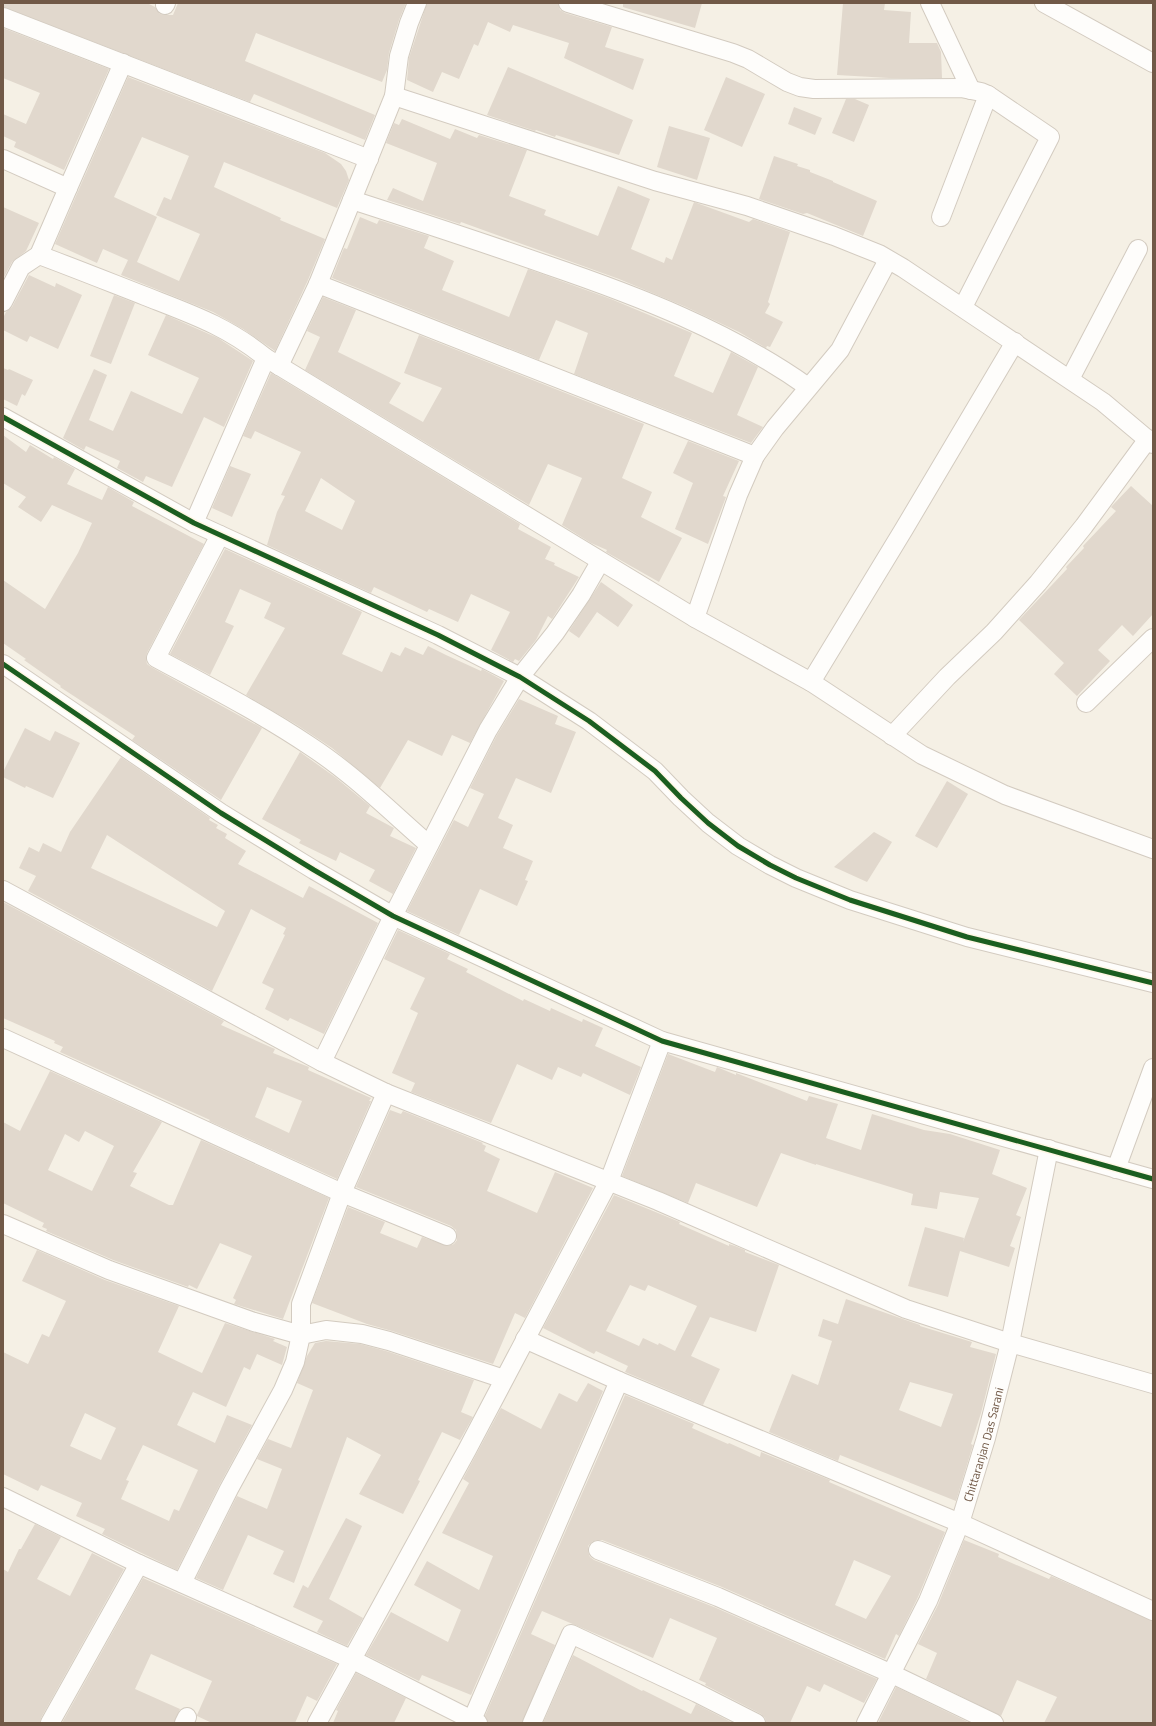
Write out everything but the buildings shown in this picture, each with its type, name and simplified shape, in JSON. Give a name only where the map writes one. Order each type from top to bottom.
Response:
[{"type":"street","points":[[194,523],[272,362],[318,284],[394,96],[400,56],[409,23],[417,3]]},
{"type":"street","points":[[568,3],[732,53],[748,59],[787,82],[800,87],[814,89],[979,92]]},
{"type":"street","points":[[930,3],[979,92],[1050,137],[963,308]]},
{"type":"street","points":[[1044,3],[1153,63]]},
{"type":"street","points":[[3,17],[369,160]]},
{"type":"street","points":[[3,302],[21,267],[39,255],[123,63]]},
{"type":"street","points":[[941,217],[979,92]]},
{"type":"street","points":[[394,96],[655,181],[747,206],[834,236],[888,260],[903,268],[1070,379],[1103,402],[1150,442],[1038,583],[994,632],[946,677],[892,736]]},
{"type":"street","points":[[3,159],[68,188]]},
{"type":"street","points":[[352,200],[460,234],[614,288],[737,343],[781,368],[808,387]]},
{"type":"street","points":[[1070,379],[1138,249]]},
{"type":"street","points":[[39,255],[201,318],[229,332],[272,362],[600,562],[695,618],[811,682],[922,755],[1005,795],[1153,849]]},
{"type":"street","points":[[695,618],[738,495],[755,456],[808,387],[824,372],[840,350],[888,260]]},
{"type":"street","points":[[318,284],[755,456]]},
{"type":"street","points":[[811,682],[900,536],[1015,342]]},
{"type":"street","points":[[3,417],[194,523],[438,635],[520,677],[589,721],[655,771],[703,818],[738,846],[796,878],[850,900],[967,937],[1153,983]]},
{"type":"street","points":[[220,535],[156,658],[228,697],[310,746],[348,774],[429,845]]},
{"type":"street","points":[[322,1062],[393,916],[488,730],[520,677],[555,633],[581,595],[600,562]]},
{"type":"street","points":[[1086,703],[1153,638]]},
{"type":"street","points":[[3,664],[221,813],[393,916],[662,1041],[1153,1179]]},
{"type":"street","points":[[3,890],[322,1062],[386,1093],[609,1181],[906,1309],[1010,1343],[1153,1384]]},
{"type":"street","points":[[3,1038],[342,1194],[447,1236]]},
{"type":"street","points":[[317,1723],[504,1379],[609,1181],[662,1041]]},
{"type":"street","points":[[1116,1169],[1153,1068]]},
{"type":"street","points":[[182,1583],[229,1489],[283,1390],[295,1362],[301,1335],[301,1304],[342,1194],[386,1093]]},
{"type":"street","name":"Chittaranjan Das Sarani","points":[[866,1723],[928,1600],[960,1523],[986,1438],[1010,1343],[1049,1149]]},
{"type":"street","points":[[3,1224],[109,1270],[254,1322],[301,1335],[326,1330],[362,1334],[389,1341],[504,1379]]},
{"type":"street","points":[[525,1339],[960,1523],[1153,1611]]},
{"type":"street","points":[[3,1497],[139,1564],[351,1659],[475,1722],[619,1380]]},
{"type":"street","points":[[598,1550],[718,1598],[892,1674],[994,1723]]},
{"type":"street","points":[[50,1723],[139,1564]]},
{"type":"street","points":[[532,1723],[571,1634],[698,1693],[756,1723]]},
{"type":"cycle path","points":[[3,417],[194,523],[438,635],[520,677],[589,721],[655,771],[708,823],[738,846],[796,878],[850,900],[967,937],[1153,983]]},
{"type":"cycle path","points":[[3,664],[221,813],[393,916],[662,1041],[1153,1179]]}]
